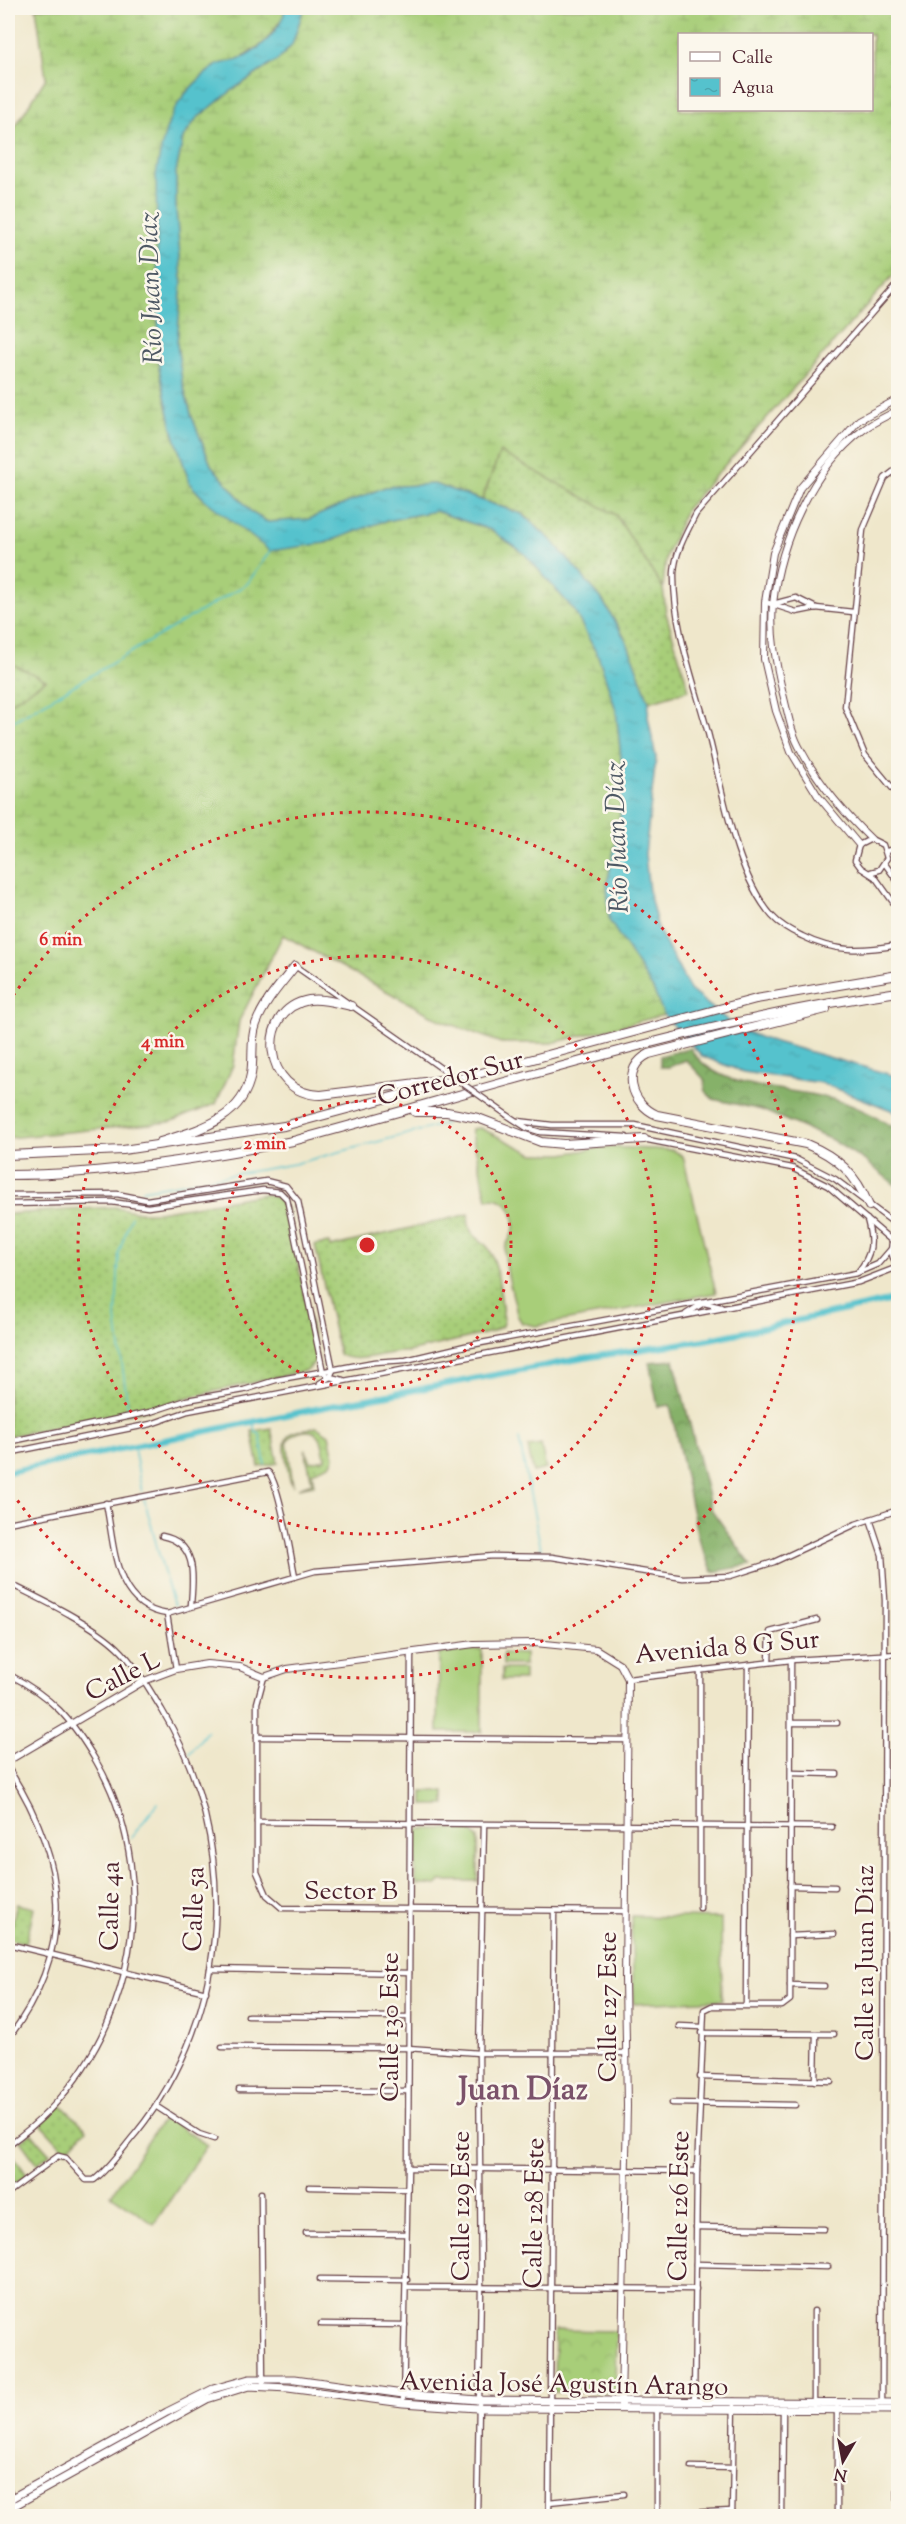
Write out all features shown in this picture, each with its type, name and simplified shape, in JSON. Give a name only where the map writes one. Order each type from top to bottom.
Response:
[{"type":"highway","points":[[139,1148],[214,1123],[241,1100],[251,1076],[252,1040],[256,1023],[295,966]]},
{"type":"highway","name":"Corredor Sur","points":[[8,1155],[139,1148],[284,1126],[655,1024],[756,999],[898,975]]},
{"type":"highway","name":"Corredor Sur","points":[[8,1175],[124,1168],[189,1160],[293,1141],[661,1041],[762,1022],[898,992]]},
{"type":"highway","points":[[351,1006],[310,1000],[294,1006],[280,1020],[272,1042],[273,1058],[280,1074],[293,1086],[307,1093],[321,1095],[474,1075]]},
{"type":"highway","points":[[762,1022],[646,1056],[634,1068],[632,1085],[644,1107],[657,1115],[806,1144],[827,1152],[849,1169],[861,1186],[869,1206]]},
{"type":"highway","points":[[400,1112],[463,1115],[490,1121],[541,1142],[564,1144],[644,1139]]},
{"type":"main road","name":"Avenida José Agustín Arango","points":[[8,2509],[12,2500],[207,2399],[263,2382],[477,2404],[814,2405],[898,2408]]},
{"type":"street","points":[[898,283],[696,514],[680,546],[674,570],[679,623],[731,823],[747,875],[757,895],[772,917],[787,929],[820,946],[863,951],[898,945]]},
{"type":"street","points":[[859,845],[818,796],[791,752],[776,711],[764,659],[765,602],[773,552],[800,488],[859,420],[898,399]]},
{"type":"street","points":[[887,851],[878,841],[871,839],[824,787],[800,749],[792,728],[774,655],[773,603],[785,551],[810,492],[844,446],[864,428],[898,410]]},
{"type":"street","points":[[898,468],[885,478],[863,530],[844,707],[865,755],[898,795]]},
{"type":"street","points":[[773,603],[796,598],[816,608]]},
{"type":"street","points":[[765,602],[796,612],[816,608],[853,612]]},
{"type":"street","points":[[871,839],[859,845],[855,860],[861,868],[870,872],[898,909]]},
{"type":"street","points":[[887,851],[898,847]]},
{"type":"street","points":[[870,872],[879,870],[885,864],[887,851]]},
{"type":"street","points":[[885,864],[898,882]]},
{"type":"street","points":[[295,966],[513,1120],[540,1132],[644,1139],[792,1168],[828,1186],[892,1241]]},
{"type":"street","points":[[513,1120],[545,1125],[635,1125],[796,1159],[835,1179],[898,1226]]},
{"type":"street","points":[[8,1195],[117,1194],[147,1200],[266,1181],[286,1186],[298,1201],[333,1370],[330,1377],[312,1387]]},
{"type":"street","points":[[8,1204],[111,1202],[141,1208],[263,1190],[280,1192],[287,1199],[323,1372],[330,1377],[351,1380]]},
{"type":"street","points":[[856,1273],[872,1249],[872,1238],[866,1217]]},
{"type":"street","points":[[8,1451],[151,1424],[188,1411],[859,1282],[898,1266],[891,1249],[892,1241],[898,1232]]},
{"type":"street","points":[[8,1442],[333,1370],[374,1362],[406,1360],[465,1346],[856,1273],[878,1264],[891,1249]]},
{"type":"street","points":[[704,1303],[717,1307],[734,1307]]},
{"type":"street","points":[[675,1318],[691,1312],[704,1303]]},
{"type":"street","points":[[8,1523],[268,1472],[273,1477],[295,1576]]},
{"type":"street","points":[[106,1503],[126,1589],[147,1608],[167,1614],[295,1576],[335,1568],[527,1556],[602,1564],[683,1578],[713,1578],[766,1565],[870,1519],[898,1510]]},
{"type":"street","name":"Calle 1a Juan Díaz","points":[[870,1519],[884,1568],[882,2406]]},
{"type":"street","points":[[162,1536],[180,1542],[189,1556],[193,1573],[191,1605]]},
{"type":"street","name":"Calle 5a","points":[[8,1583],[107,1639],[122,1653],[144,1681],[170,1725],[189,1764],[209,1824],[215,1863],[210,1969],[206,1992],[195,2032],[157,2107],[94,2180],[86,2180],[66,2158],[58,2156],[8,2193]]},
{"type":"street","points":[[167,1614],[176,1669]]},
{"type":"street","points":[[770,1662],[770,1632],[817,1620]]},
{"type":"street","name":"Avenida 8 G Sur","points":[[264,1677],[287,1669],[411,1652],[508,1642],[585,1647],[608,1655],[620,1664],[628,1679],[770,1662],[884,1653],[898,1654]]},
{"type":"street","name":"Calle 130 Este","points":[[403,2398],[408,2168],[411,1652]]},
{"type":"street","points":[[748,1665],[746,2006],[786,2004],[790,2000],[792,1660]]},
{"type":"street","name":"Calle L","points":[[8,1761],[144,1681],[176,1669],[220,1663],[240,1666],[264,1677]]},
{"type":"street","points":[[700,1671],[700,1908]]},
{"type":"street","name":"Calle 4a","points":[[8,1674],[44,1695],[73,1723],[109,1783],[128,1843],[133,1874],[134,1909],[126,1972],[102,2035],[78,2076],[51,2110],[8,2145]]},
{"type":"street","name":"Sector B","points":[[264,1677],[257,1703],[258,1880],[267,1895],[282,1908],[626,1911]]},
{"type":"street","name":"Calle 127 Este","points":[[621,2404],[624,2287],[628,1679]]},
{"type":"street","points":[[792,1723],[837,1723]]},
{"type":"street","points":[[257,1737],[627,1740]]},
{"type":"street","points":[[8,1768],[36,1814],[53,1869],[57,1908],[50,1953],[26,2010],[8,2038]]},
{"type":"street","points":[[792,1773],[837,1774]]},
{"type":"street","points":[[257,1822],[832,1827]]},
{"type":"street","name":"Calle 129 Este","points":[[477,2517],[477,2404],[481,2287],[479,2053],[484,1825]]},
{"type":"street","points":[[790,1886],[835,1887]]},
{"type":"street","name":"Calle 128 Este","points":[[549,2517],[555,2053],[554,1911]]},
{"type":"street","points":[[790,1936],[834,1934]]},
{"type":"street","points":[[8,1944],[206,1992]]},
{"type":"street","points":[[210,1969],[409,1973]]},
{"type":"street","points":[[790,1986],[824,1986]]},
{"type":"street","name":"Calle 126 Este","points":[[694,2404],[697,2171],[702,2030],[706,2007],[746,2006]]},
{"type":"street","points":[[248,2016],[408,2018]]},
{"type":"street","points":[[680,2026],[702,2030],[834,2034]]},
{"type":"street","points":[[815,2080],[816,2034]]},
{"type":"street","points":[[222,2047],[408,2048],[479,2053],[626,2053]]},
{"type":"street","points":[[700,2077],[831,2081]]},
{"type":"street","points":[[238,2090],[408,2091]]},
{"type":"street","points":[[672,2103],[795,2105]]},
{"type":"street","points":[[157,2107],[199,2134],[214,2139]]},
{"type":"street","points":[[408,2168],[697,2171]]},
{"type":"street","points":[[309,2187],[407,2189]]},
{"type":"street","points":[[261,2193],[263,2382]]},
{"type":"street","points":[[696,2227],[824,2229]]},
{"type":"street","points":[[306,2234],[406,2234]]},
{"type":"street","points":[[696,2264],[828,2267]]},
{"type":"street","points":[[320,2279],[406,2280]]},
{"type":"street","points":[[406,2287],[551,2286],[696,2289]]},
{"type":"street","points":[[814,2311],[814,2405]]},
{"type":"street","points":[[321,2324],[405,2325]]},
{"type":"street","points":[[657,2404],[657,2517]]},
{"type":"street","points":[[686,2513],[732,2514],[734,2405]]},
{"type":"street","points":[[782,2517],[783,2405]]},
{"type":"street","points":[[837,2406],[837,2517]]},
{"type":"street","points":[[898,2408],[898,2517]]},
{"type":"street","points":[[691,2467],[733,2468]]},
{"type":"street","points":[[8,2488],[12,2500]]},
{"type":"street","points":[[549,2502],[624,2494]]},
{"type":"green space","points":[[36,8],[285,8],[285,15],[265,42],[240,59],[216,66],[185,94],[158,250],[159,369],[172,428],[190,484],[205,500],[325,543],[381,522],[435,511],[491,530],[524,553],[574,610],[599,658],[616,710],[622,767],[620,822],[607,884],[636,960],[653,989],[664,1015],[552,1043],[501,1043],[440,1020],[283,935],[239,1021],[233,1065],[216,1104],[170,1122],[8,1138],[8,704],[46,680],[8,662],[8,138],[46,78]]},
{"type":"green space","points":[[304,8],[898,8],[898,270],[686,509],[666,557],[663,588],[616,515],[500,452],[482,500],[434,484],[385,487],[309,519],[268,522],[252,513],[211,465],[192,417],[182,381],[177,344],[182,280],[176,210],[176,172],[183,138],[196,119],[235,88],[278,60],[292,45]]},
{"type":"green space","points":[[500,451],[616,515],[663,588],[666,613],[689,690],[649,702],[627,642],[601,598],[554,543],[523,514],[482,500]]},
{"type":"green space","points":[[8,662],[47,680],[8,704]]},
{"type":"green space","points":[[690,1048],[702,1062],[717,1073],[734,1080],[838,1101],[864,1111],[898,1130],[898,1187],[864,1160],[832,1140],[762,1110],[713,1099],[705,1091],[705,1080],[686,1060],[669,1067],[660,1067],[660,1056]]},
{"type":"green space","points":[[480,1128],[534,1154],[563,1154],[605,1147],[673,1150],[683,1156],[716,1293],[536,1326],[522,1323],[517,1315],[505,1258],[505,1250],[514,1228],[513,1216],[504,1202],[499,1199],[487,1199],[471,1129]]},
{"type":"green space","points":[[265,1194],[280,1198],[287,1209],[317,1358],[308,1370],[185,1398],[152,1409],[8,1436],[8,1214],[115,1207],[139,1212],[158,1212]]},
{"type":"green space","points":[[469,1214],[472,1233],[488,1248],[494,1260],[504,1319],[502,1326],[492,1332],[408,1352],[363,1358],[346,1357],[339,1354],[315,1245],[329,1243],[330,1247]]},
{"type":"green space","points":[[674,1360],[711,1509],[751,1565],[713,1572],[698,1538],[670,1405],[658,1407],[649,1362]]},
{"type":"green space","points":[[317,1427],[329,1435],[334,1458],[330,1465],[312,1472],[314,1485],[298,1488],[312,1483],[305,1449],[311,1462],[325,1459],[322,1444],[318,1435],[309,1431],[299,1432],[287,1441],[293,1486],[285,1453],[286,1439],[294,1432]]},
{"type":"green space","points":[[271,1428],[278,1463],[259,1467],[252,1431]]},
{"type":"green space","points":[[541,1445],[546,1469],[533,1472],[528,1447]]},
{"type":"green space","points":[[482,1649],[482,1732],[438,1732],[439,1654]]},
{"type":"green space","points":[[503,1653],[525,1654],[525,1665],[503,1665]]},
{"type":"green space","points":[[502,1669],[524,1669],[524,1680],[502,1680]]},
{"type":"green space","points":[[423,1792],[445,1792],[445,1805],[423,1805]]},
{"type":"green space","points":[[421,1829],[468,1829],[478,1838],[478,1881],[440,1881],[437,1885],[418,1885],[415,1879],[416,1834]]},
{"type":"green space","points":[[17,1904],[34,1908],[26,1943],[8,1939]]},
{"type":"green space","points":[[631,1916],[721,1918],[722,2000],[634,2004]]},
{"type":"green space","points":[[60,2104],[87,2129],[66,2151],[41,2124]]},
{"type":"green space","points":[[164,2117],[207,2145],[154,2224],[111,2195]]},
{"type":"green space","points":[[31,2133],[50,2154],[37,2164],[20,2141]]},
{"type":"green space","points":[[10,2151],[27,2175],[15,2184],[8,2172]]},
{"type":"green space","points":[[555,2330],[616,2331],[615,2393],[554,2392]]},
{"type":"water","points":[[285,8],[304,8],[292,45],[278,60],[235,88],[196,119],[183,138],[176,172],[176,210],[182,280],[177,344],[182,381],[192,417],[211,465],[252,513],[268,522],[309,519],[385,487],[434,484],[522,514],[554,543],[601,598],[627,642],[649,702],[648,717],[656,758],[645,854],[649,892],[658,929],[690,990],[736,1027],[761,1038],[895,1076],[898,1079],[898,1116],[891,1110],[822,1083],[743,1072],[702,1056],[664,1015],[653,989],[609,920],[607,884],[620,822],[622,767],[616,710],[599,658],[574,610],[524,553],[491,530],[435,511],[381,522],[325,543],[270,551],[205,500],[190,484],[172,428],[159,368],[156,175],[160,154],[173,112],[185,94],[216,66],[238,60],[261,46],[274,32]]},
{"type":"waterway","points":[[8,724],[247,584],[270,551]]},
{"type":"waterway","points":[[142,1190],[294,1164],[445,1124]]},
{"type":"waterway","points":[[128,1408],[116,1318],[119,1253],[131,1216]]},
{"type":"waterway","points":[[8,1472],[325,1407],[590,1357],[705,1340],[898,1299]]},
{"type":"waterway","points":[[253,1421],[255,1432],[260,1434],[265,1465]]},
{"type":"waterway","points":[[519,1439],[541,1549]]},
{"type":"waterway","points":[[134,1448],[142,1492]]},
{"type":"waterway","points":[[144,1499],[174,1605]]},
{"type":"waterway","points":[[189,1754],[207,1731]]},
{"type":"waterway","points":[[131,1838],[158,1803]]},
{"type":"district","name":"Juan Díaz","points":[[523,2088]]},
{"type":"water label","name":"Río Juan Díaz","points":[[150,288]]},
{"type":"water label","name":"Río Juan Díaz","points":[[616,837]]}]
